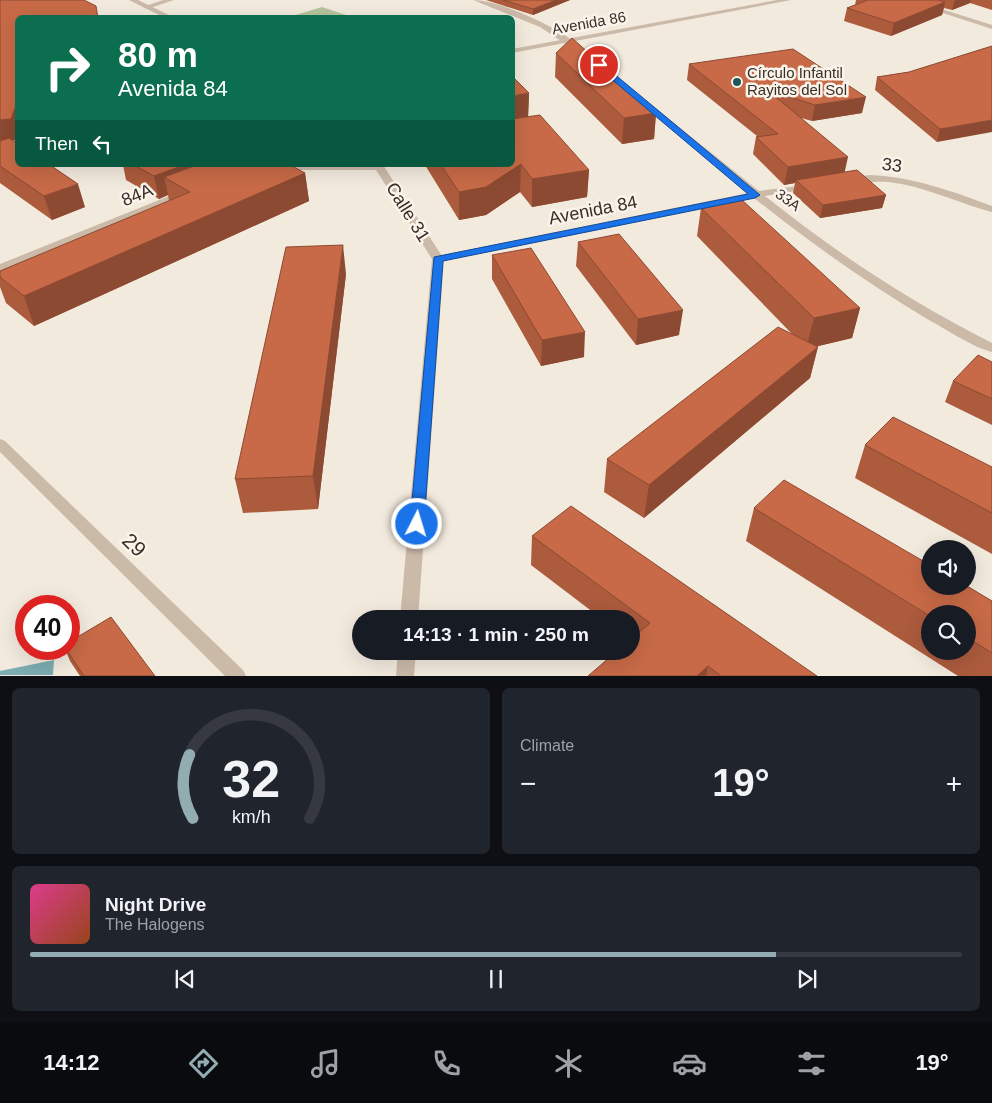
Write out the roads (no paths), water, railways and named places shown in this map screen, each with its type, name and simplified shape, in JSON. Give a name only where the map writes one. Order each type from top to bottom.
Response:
[{"type":"street","points":[[132,0],[165,15]]},
{"type":"street","points":[[147,7],[170,0]]},
{"type":"street","points":[[476,0],[531,18],[570,41],[585,54]]},
{"type":"street","name":"Avenida 86","points":[[515,50],[788,0]]},
{"type":"street","points":[[906,0],[992,27]]},
{"type":"street","name":"33A","points":[[629,90],[755,195],[907,304],[943,325],[992,348]]},
{"type":"street","name":"Calle 31","points":[[380,167],[438,259],[410,610]]},
{"type":"street","name":"33","points":[[841,181],[860,178],[889,179],[927,187],[992,209]]},
{"type":"street","points":[[755,195],[822,184]]},
{"type":"street","name":"84A","points":[[0,268],[195,189]]},
{"type":"street","name":"Avenida 84","points":[[438,259],[755,195]]},
{"type":"street","name":"29","points":[[0,444],[237,676]]},
{"type":"street","points":[[405,676],[406,660]]},
{"type":"water","points":[[54,660],[53,675],[0,675],[0,671]]},
{"type":"place","name":"Círculo Infantil Rayitos del Sol","points":[[737,82]]}]
